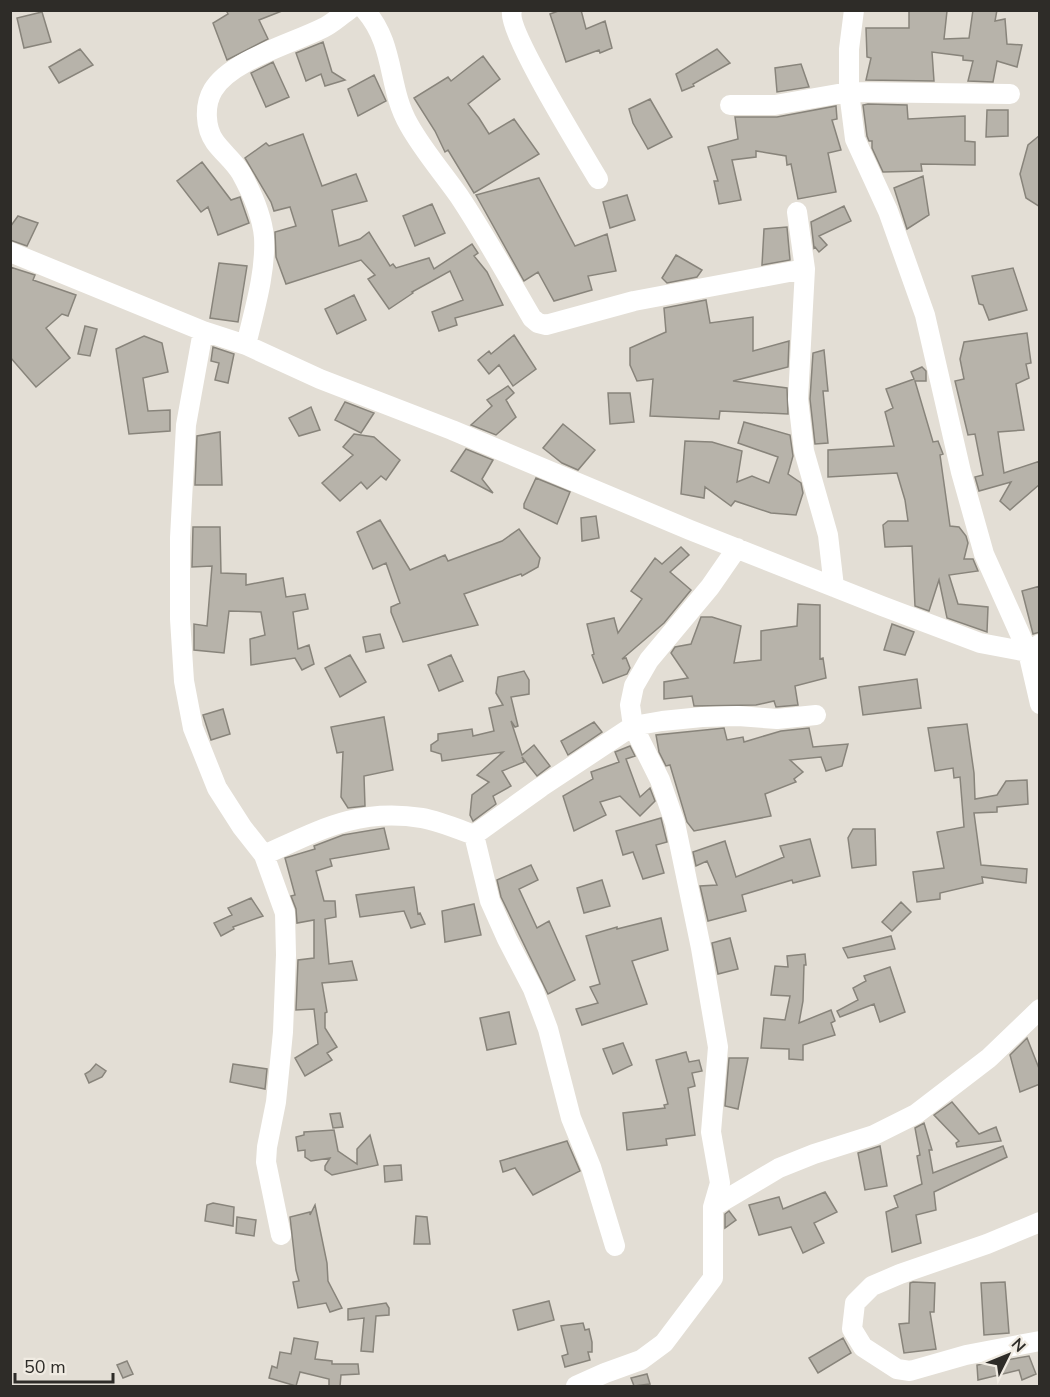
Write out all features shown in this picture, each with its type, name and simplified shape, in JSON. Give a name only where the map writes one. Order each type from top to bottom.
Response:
[{"type":"street","points":[[246,345],[262,269],[264,237],[257,205],[242,174],[214,141],[207,122],[208,105],[213,90],[238,66],[326,27],[349,10]]},
{"type":"street","points":[[365,10],[375,22],[385,42],[400,106],[408,124],[459,197],[532,318],[538,323],[546,325],[634,301],[805,269]]},
{"type":"street","points":[[512,10],[515,28],[556,108],[598,179]]},
{"type":"street","points":[[854,10],[849,49],[849,92],[855,139],[888,212],[925,315],[961,472],[984,554],[1034,648],[1040,704]]},
{"type":"street","points":[[730,105],[775,105],[849,92],[1010,94]]},
{"type":"street","points":[[797,212],[805,269],[798,399],[804,451],[828,536],[834,587]]},
{"type":"street","points":[[10,252],[203,331],[246,345],[320,379],[452,430],[834,587],[980,643],[1034,648]]},
{"type":"street","points":[[203,331],[186,425],[180,538],[180,619],[184,681],[193,728],[217,788],[242,827],[264,855],[285,913],[283,1032],[276,1102],[266,1162],[281,1235]]},
{"type":"street","points":[[576,1386],[605,1372],[641,1360],[664,1343],[713,1278],[713,1207],[720,1183],[711,1132],[718,1047],[701,948],[675,823],[660,780],[633,726],[630,705],[634,686],[649,660],[710,586],[737,548]]},
{"type":"street","points":[[474,835],[633,726],[702,717],[738,716],[777,719],[816,716]]},
{"type":"street","points":[[264,855],[341,822],[372,815],[423,818],[474,835]]},
{"type":"street","points":[[474,835],[490,901],[533,989],[548,1029],[571,1118],[591,1167],[615,1246]]},
{"type":"street","points":[[713,1207],[779,1168],[874,1135],[916,1114],[989,1058],[1040,1009]]},
{"type":"street","points":[[1040,1222],[872,1286],[855,1303],[852,1329],[863,1347],[897,1369],[910,1371],[966,1355],[1040,1341]]},
{"type":"building","points":[[226,10],[282,11],[259,20],[268,39],[227,60],[213,23],[228,14]]},
{"type":"building","points":[[561,10],[581,10],[586,29],[605,21],[612,48],[600,53],[599,50],[566,62],[550,14]]},
{"type":"building","points":[[909,10],[947,11],[944,39],[969,38],[973,10],[997,10],[995,21],[1005,19],[1007,44],[1022,45],[1017,67],[997,61],[993,82],[968,81],[973,61],[963,60],[963,56],[932,52],[934,81],[866,80],[871,58],[867,57],[866,28],[909,28]]},
{"type":"building","points":[[42,12],[51,42],[24,48],[17,18]]},
{"type":"building","points":[[323,42],[332,72],[345,80],[325,86],[321,74],[306,81],[296,53]]},
{"type":"building","points":[[80,49],[93,65],[59,83],[49,67]]},
{"type":"building","points":[[717,49],[730,63],[682,91],[676,74]]},
{"type":"building","points":[[483,56],[500,79],[468,104],[489,134],[514,119],[539,154],[474,193],[448,150],[445,152],[414,98],[448,77],[451,81]]},
{"type":"building","points":[[273,62],[289,97],[266,107],[251,73]]},
{"type":"building","points":[[801,64],[809,87],[777,92],[775,68]]},
{"type":"building","points":[[374,75],[386,101],[358,116],[348,89]]},
{"type":"building","points":[[650,99],[672,137],[648,149],[633,123],[629,109]]},
{"type":"building","points":[[863,105],[907,105],[908,119],[965,116],[965,141],[975,142],[975,165],[921,164],[922,171],[883,172],[872,148],[872,141],[869,141],[867,136]]},
{"type":"building","points":[[836,106],[837,119],[832,120],[841,150],[828,153],[836,192],[798,199],[791,164],[787,165],[786,156],[756,151],[756,157],[732,160],[741,200],[719,204],[714,181],[718,181],[708,147],[738,139],[735,117],[777,117]]},
{"type":"building","points":[[987,110],[1008,110],[1008,136],[986,137]]},
{"type":"building","points":[[303,134],[322,186],[356,174],[367,201],[332,210],[339,246],[360,239],[369,232],[390,266],[393,264],[396,268],[429,258],[434,269],[472,244],[478,253],[474,256],[487,272],[503,305],[455,318],[457,325],[439,331],[432,312],[463,300],[450,271],[412,292],[389,309],[368,279],[375,275],[361,260],[286,284],[276,257],[275,232],[296,226],[290,207],[274,211],[245,158],[266,143],[269,146]]},
{"type":"building","points":[[1040,135],[1040,207],[1026,198],[1020,174],[1028,145]]},
{"type":"building","points":[[202,162],[231,200],[240,197],[249,223],[218,235],[208,207],[201,212],[177,181]]},
{"type":"building","points":[[923,176],[929,215],[907,229],[894,188]]},
{"type":"building","points":[[539,178],[575,246],[607,234],[616,271],[588,276],[592,290],[554,301],[538,272],[524,281],[476,195]]},
{"type":"building","points":[[627,195],[635,220],[610,228],[603,202]]},
{"type":"building","points":[[432,204],[445,233],[415,246],[403,216]]},
{"type":"building","points":[[844,206],[851,221],[819,236],[827,245],[819,252],[814,248],[811,222]]},
{"type":"building","points":[[18,216],[38,223],[27,246],[10,240],[10,227]]},
{"type":"building","points":[[787,227],[790,260],[762,265],[764,229]]},
{"type":"building","points":[[676,255],[702,270],[697,277],[667,283],[662,278]]},
{"type":"building","points":[[219,263],[247,266],[238,322],[210,318]]},
{"type":"building","points":[[10,267],[35,275],[33,280],[76,295],[68,316],[62,314],[46,328],[70,358],[36,387],[10,357]]},
{"type":"building","points":[[1013,268],[1027,310],[989,320],[983,305],[979,304],[972,276]]},
{"type":"building","points":[[354,295],[366,320],[337,334],[325,309]]},
{"type":"building","points":[[706,300],[710,323],[753,317],[753,351],[789,341],[788,367],[733,381],[787,388],[788,414],[720,411],[719,419],[650,416],[653,379],[637,381],[630,365],[630,348],[666,332],[664,308]]},
{"type":"building","points":[[85,326],[97,329],[90,356],[78,354]]},
{"type":"building","points":[[1027,333],[1031,363],[1026,364],[1029,378],[1016,384],[1024,430],[998,432],[1004,473],[1040,461],[1040,484],[1010,510],[1000,501],[1011,482],[979,491],[975,477],[983,475],[975,434],[968,435],[955,381],[964,379],[960,359],[964,342]]},
{"type":"building","points":[[514,335],[536,369],[513,386],[499,365],[489,374],[478,360],[489,351],[491,354]]},
{"type":"building","points":[[144,336],[162,343],[168,372],[143,378],[148,411],[170,410],[170,431],[129,434],[116,349]]},
{"type":"building","points":[[213,347],[234,354],[228,383],[215,380],[219,363],[211,361]]},
{"type":"building","points":[[824,350],[828,391],[823,391],[828,443],[815,444],[810,399],[813,353]]},
{"type":"building","points":[[922,367],[926,371],[926,381],[915,381],[933,442],[938,441],[943,454],[940,455],[950,526],[959,527],[966,536],[968,543],[964,559],[973,559],[978,571],[949,575],[958,604],[988,607],[987,632],[947,618],[939,580],[929,611],[915,606],[912,546],[885,547],[883,525],[888,521],[908,521],[897,473],[828,477],[828,450],[894,446],[885,412],[893,408],[886,389],[914,379],[911,372]]},
{"type":"building","points":[[508,386],[514,393],[506,400],[516,417],[496,435],[471,425],[492,406],[487,400]]},
{"type":"building","points":[[608,393],[630,393],[634,422],[610,424]]},
{"type":"building","points":[[345,402],[374,413],[361,433],[335,420]]},
{"type":"building","points":[[311,407],[320,430],[299,436],[289,418]]},
{"type":"building","points":[[744,422],[790,435],[793,456],[788,474],[801,483],[803,493],[796,515],[771,513],[735,501],[731,506],[705,487],[704,498],[681,494],[685,441],[712,442],[742,451],[737,482],[752,476],[769,483],[778,457],[738,443]]},
{"type":"building","points":[[563,424],[595,450],[578,470],[562,463],[543,448]]},
{"type":"building","points":[[220,432],[222,485],[195,485],[197,436]]},
{"type":"building","points":[[354,434],[374,437],[400,460],[386,480],[381,476],[367,489],[361,482],[340,501],[322,483],[353,455],[343,447]]},
{"type":"building","points":[[466,449],[493,460],[482,479],[493,493],[451,471]]},
{"type":"building","points":[[536,478],[570,492],[557,524],[524,508]]},
{"type":"building","points":[[596,516],[599,538],[582,541],[581,518]]},
{"type":"building","points":[[380,520],[410,570],[445,555],[448,561],[502,541],[519,529],[540,558],[538,567],[522,576],[521,574],[464,594],[478,625],[403,642],[391,612],[391,607],[400,603],[386,563],[373,569],[357,532]]},
{"type":"building","points":[[193,527],[220,527],[221,573],[246,574],[246,585],[283,578],[286,597],[305,594],[308,609],[293,612],[298,649],[309,645],[314,664],[302,670],[295,658],[251,665],[250,639],[265,635],[261,612],[229,611],[224,653],[194,650],[194,624],[207,626],[212,566],[192,567]]},
{"type":"building","points":[[681,547],[689,555],[670,572],[691,590],[664,623],[622,659],[626,658],[630,668],[627,674],[603,683],[592,655],[594,654],[587,624],[614,618],[618,633],[642,599],[631,591],[655,558],[662,564]]},
{"type":"building","points":[[1040,586],[1040,632],[1033,634],[1022,591]]},
{"type":"building","points":[[798,604],[820,605],[820,659],[823,658],[826,678],[795,686],[798,705],[776,707],[774,701],[756,705],[694,706],[692,696],[664,699],[664,682],[688,678],[671,653],[675,647],[691,644],[701,617],[712,617],[741,626],[734,663],[761,660],[761,631],[797,626]]},
{"type":"building","points":[[892,624],[914,632],[905,655],[884,650]]},
{"type":"building","points":[[380,634],[384,648],[366,652],[363,637]]},
{"type":"building","points":[[350,655],[366,682],[340,697],[325,668]]},
{"type":"building","points":[[451,655],[463,681],[439,691],[428,665]]},
{"type":"building","points":[[524,671],[529,680],[529,694],[511,697],[518,726],[515,727],[511,721],[522,755],[534,745],[550,766],[537,776],[522,757],[524,762],[502,771],[511,786],[493,796],[496,804],[473,821],[470,815],[472,795],[489,782],[477,775],[503,752],[442,761],[441,754],[431,751],[431,745],[438,740],[438,734],[472,729],[473,736],[494,731],[489,708],[503,705],[496,693],[498,677]]},
{"type":"building","points":[[917,679],[921,708],[863,715],[859,687]]},
{"type":"building","points":[[223,709],[230,734],[211,740],[203,715]]},
{"type":"building","points":[[384,717],[393,770],[364,776],[365,806],[348,808],[341,797],[343,752],[337,753],[331,727]]},
{"type":"building","points":[[594,722],[602,732],[568,755],[561,741]]},
{"type":"building","points":[[967,724],[975,799],[997,795],[1006,781],[1027,780],[1028,804],[997,807],[997,812],[974,813],[981,865],[1027,869],[1026,883],[982,877],[983,883],[940,893],[940,899],[917,902],[913,872],[944,868],[937,832],[964,827],[960,777],[954,778],[953,768],[935,771],[928,728]]},
{"type":"building","points":[[724,728],[727,740],[743,737],[744,742],[781,731],[809,728],[813,747],[848,744],[842,766],[826,771],[821,757],[790,760],[803,772],[794,779],[796,782],[765,794],[771,816],[694,831],[687,822],[670,765],[666,766],[659,752],[656,735]]},
{"type":"building","points":[[630,746],[635,756],[626,759],[640,797],[650,788],[655,801],[640,816],[620,796],[600,802],[606,815],[574,831],[563,796],[593,779],[591,772],[619,762],[615,752]]},
{"type":"building","points":[[661,818],[667,842],[656,845],[664,873],[643,879],[633,852],[623,855],[616,831]]},
{"type":"building","points":[[384,828],[389,849],[330,859],[332,866],[316,871],[324,901],[335,901],[336,917],[325,919],[329,964],[352,961],[357,980],[322,983],[327,1012],[325,1013],[325,1028],[337,1047],[327,1053],[332,1060],[305,1076],[295,1058],[318,1044],[314,1009],[296,1010],[298,960],[314,958],[314,920],[297,923],[296,909],[291,896],[295,895],[285,858],[315,849],[314,846],[343,835]]},
{"type":"building","points":[[853,829],[875,829],[876,865],[852,868],[848,838]]},
{"type":"building","points":[[810,839],[820,876],[793,883],[792,880],[742,895],[746,911],[708,921],[700,886],[717,885],[707,861],[696,866],[693,852],[725,841],[736,877],[784,857],[780,846]]},
{"type":"building","points":[[531,865],[538,880],[519,889],[537,928],[549,921],[575,980],[548,994],[501,897],[497,880]]},
{"type":"building","points":[[602,880],[610,906],[584,913],[577,888]]},
{"type":"building","points":[[414,887],[418,914],[420,913],[425,924],[411,928],[404,911],[360,917],[356,895]]},
{"type":"building","points":[[251,898],[263,916],[233,927],[234,929],[221,936],[214,923],[232,915],[228,908]]},
{"type":"building","points":[[901,902],[911,912],[892,931],[882,922]]},
{"type":"building","points":[[474,904],[481,935],[445,942],[442,911]]},
{"type":"building","points":[[661,918],[668,950],[632,961],[647,1004],[582,1025],[576,1009],[598,1003],[590,987],[600,984],[586,936]]},
{"type":"building","points":[[891,936],[895,949],[848,958],[843,948]]},
{"type":"building","points":[[730,938],[738,969],[718,974],[712,943]]},
{"type":"building","points":[[805,954],[803,1001],[799,1023],[831,1010],[835,1021],[831,1023],[835,1035],[803,1045],[803,1060],[789,1059],[789,1049],[761,1048],[764,1018],[785,1020],[790,996],[771,995],[775,966],[788,967],[787,956]]},
{"type":"building","points":[[890,967],[905,1012],[880,1022],[874,1004],[840,1017],[837,1011],[858,1000],[853,988],[866,981],[864,976]]},
{"type":"building","points":[[509,1012],[516,1044],[487,1050],[480,1018]]},
{"type":"building","points":[[1027,1038],[1040,1071],[1040,1084],[1020,1092],[1010,1055]]},
{"type":"building","points":[[623,1043],[632,1065],[613,1074],[603,1049]]},
{"type":"building","points":[[686,1052],[689,1062],[699,1060],[702,1071],[692,1073],[695,1086],[688,1088],[695,1135],[666,1139],[667,1145],[627,1150],[623,1113],[665,1108],[664,1105],[668,1104],[656,1060]]},
{"type":"building","points":[[729,1058],[748,1058],[738,1109],[725,1106]]},
{"type":"building","points":[[96,1064],[106,1071],[102,1077],[89,1083],[85,1074]]},
{"type":"building","points":[[233,1064],[267,1069],[265,1089],[230,1082]]},
{"type":"building","points":[[952,1102],[979,1134],[996,1127],[1001,1141],[957,1147],[956,1143],[959,1141],[934,1115]]},
{"type":"building","points":[[340,1113],[343,1127],[333,1128],[330,1114]]},
{"type":"building","points":[[924,1123],[932,1150],[929,1150],[933,1173],[1003,1146],[1007,1157],[934,1192],[936,1210],[916,1215],[921,1243],[892,1252],[886,1212],[898,1207],[894,1196],[922,1184],[915,1128]]},
{"type":"building","points":[[334,1130],[338,1151],[357,1164],[357,1149],[370,1135],[378,1165],[332,1175],[325,1170],[330,1158],[311,1161],[305,1157],[305,1150],[298,1151],[296,1137],[304,1135],[304,1132]]},
{"type":"building","points":[[567,1141],[580,1171],[533,1195],[515,1168],[503,1172],[500,1161]]},
{"type":"building","points":[[880,1146],[887,1186],[865,1190],[858,1153]]},
{"type":"building","points":[[401,1165],[402,1180],[385,1182],[384,1166]]},
{"type":"building","points":[[825,1192],[837,1212],[814,1223],[824,1243],[803,1253],[791,1227],[759,1235],[749,1205],[779,1197],[783,1209]]},
{"type":"building","points":[[213,1203],[234,1207],[233,1226],[205,1221],[207,1205]]},
{"type":"building","points":[[315,1205],[327,1263],[328,1281],[342,1308],[330,1312],[326,1303],[298,1308],[293,1282],[299,1281],[290,1217],[310,1212],[310,1215]]},
{"type":"building","points":[[729,1211],[736,1220],[725,1228],[725,1214]]},
{"type":"building","points":[[416,1216],[427,1217],[430,1244],[414,1244]]},
{"type":"building","points":[[237,1217],[256,1220],[254,1236],[236,1233]]},
{"type":"building","points":[[1005,1282],[1009,1333],[984,1335],[981,1283]]},
{"type":"building","points":[[910,1283],[935,1283],[934,1312],[930,1312],[936,1349],[904,1353],[899,1324],[909,1323]]},
{"type":"building","points":[[549,1301],[554,1320],[518,1330],[513,1310]]},
{"type":"building","points":[[386,1303],[389,1315],[376,1316],[373,1352],[361,1351],[364,1318],[348,1320],[348,1309]]},
{"type":"building","points":[[583,1323],[585,1330],[589,1329],[592,1342],[592,1352],[588,1352],[590,1360],[565,1367],[562,1356],[568,1354],[561,1326]]},
{"type":"building","points":[[294,1338],[318,1342],[315,1359],[332,1361],[332,1364],[358,1364],[359,1374],[341,1375],[340,1386],[329,1386],[329,1379],[300,1372],[296,1386],[269,1378],[272,1366],[277,1368],[280,1352],[291,1354]]},
{"type":"building","points":[[843,1338],[851,1353],[818,1373],[809,1358]]},
{"type":"building","points":[[1029,1356],[1036,1374],[1022,1380],[1019,1370],[978,1380],[977,1365]]},
{"type":"building","points":[[127,1361],[133,1374],[123,1378],[117,1365]]},
{"type":"building","points":[[647,1374],[650,1384],[634,1386],[631,1378]]}]
